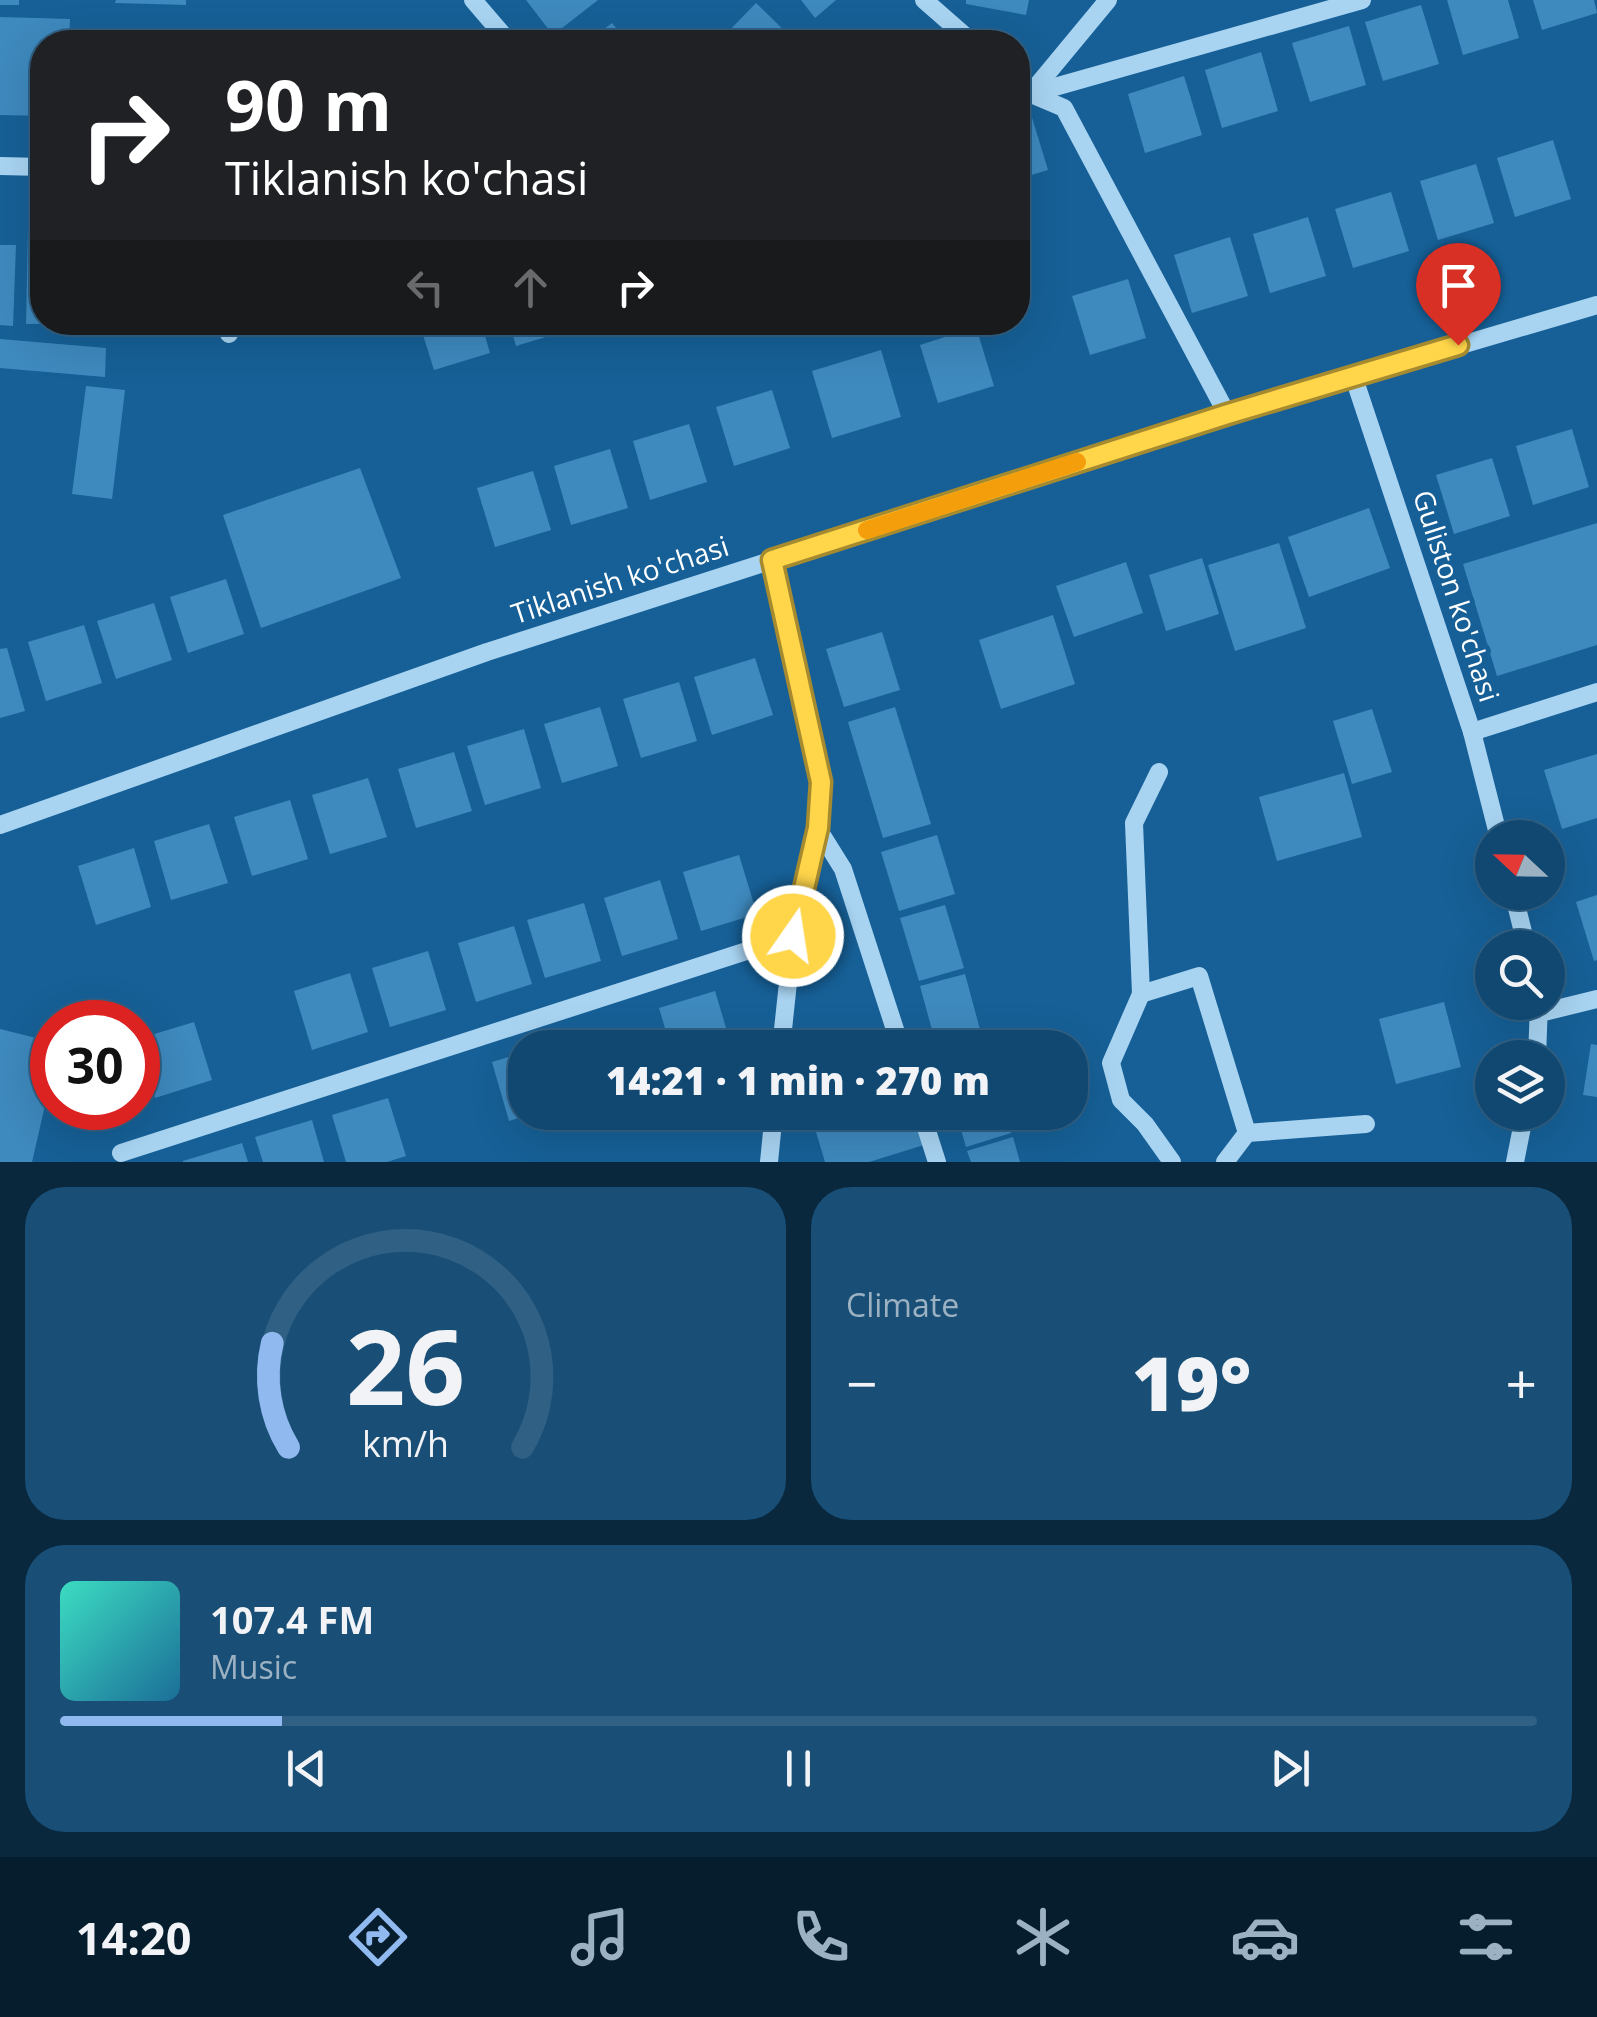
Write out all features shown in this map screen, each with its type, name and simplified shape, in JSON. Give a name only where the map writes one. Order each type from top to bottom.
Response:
[{"type":"street","points":[[473,0],[498,30]]},
{"type":"street","points":[[924,0],[958,30]]},
{"type":"street","points":[[1030,83],[1108,0]]},
{"type":"street","points":[[1030,89],[1362,0]]},
{"type":"street","points":[[1030,94],[1064,108],[1228,414]]},
{"type":"street","points":[[0,166],[30,167]]},
{"type":"street","name":"Tiklanish ko'chasi","points":[[5,824],[487,652],[1228,414],[1597,305]]},
{"type":"street","name":"Guliston ko'chasi","points":[[1353,375],[1472,732],[1494,820]]},
{"type":"street","points":[[772,560],[821,782],[818,828],[793,936],[783,1030]]},
{"type":"street","points":[[1472,732],[1597,692]]},
{"type":"street","points":[[1159,772],[1134,823],[1140,994],[1111,1063],[1121,1100],[1172,1162]]},
{"type":"street","points":[[818,828],[843,870],[895,1030]]},
{"type":"street","points":[[121,1153],[793,936]]},
{"type":"street","points":[[1140,994],[1199,976],[1247,1132]]},
{"type":"street","points":[[1565,1004],[1597,1000]]},
{"type":"street","points":[[1247,1132],[1366,1124]]},
{"type":"street","points":[[769,1162],[772,1130]]},
{"type":"street","points":[[927,1130],[937,1162]]},
{"type":"street","points":[[1515,1162],[1521,1130]]},
{"type":"street","points":[[1226,1162],[1247,1132]]},
{"type":"building","points":[[0,0],[19,0],[19,5],[0,5]]},
{"type":"building","points":[[186,0],[186,5],[115,3]]},
{"type":"building","points":[[526,0],[598,0],[559,30],[549,30]]},
{"type":"building","points":[[801,0],[836,0],[815,18]]},
{"type":"building","points":[[966,0],[1029,0],[1026,15],[966,4]]},
{"type":"building","points":[[1447,0],[1508,0],[1519,38],[1463,55]]},
{"type":"building","points":[[1533,0],[1594,0],[1597,13],[1542,30]]},
{"type":"building","points":[[756,3],[784,30],[730,30]]},
{"type":"building","points":[[1421,5],[1439,64],[1383,81],[1365,22]]},
{"type":"building","points":[[0,17],[70,19],[70,30],[30,30],[30,116],[0,115]]},
{"type":"building","points":[[1349,26],[1366,85],[1310,102],[1292,43]]},
{"type":"building","points":[[1261,52],[1278,111],[1222,128],[1205,70]]},
{"type":"building","points":[[1184,76],[1202,135],[1145,153],[1128,94]]},
{"type":"building","points":[[1030,111],[1048,170],[1030,175]]},
{"type":"building","points":[[1553,140],[1571,199],[1515,217],[1497,158]]},
{"type":"building","points":[[1476,164],[1494,223],[1438,240],[1420,181]]},
{"type":"building","points":[[29,183],[30,324],[26,324]]},
{"type":"building","points":[[1391,192],[1409,251],[1353,268],[1335,209]]},
{"type":"building","points":[[1308,217],[1326,276],[1270,293],[1253,234]]},
{"type":"building","points":[[1230,237],[1248,296],[1192,313],[1174,255]]},
{"type":"building","points":[[0,245],[16,245],[13,326],[0,325]]},
{"type":"building","points":[[1128,279],[1146,338],[1090,355],[1072,296]]},
{"type":"building","points":[[423,335],[485,335],[490,353],[434,370]]},
{"type":"building","points":[[513,335],[552,335],[516,346]]},
{"type":"building","points":[[951,335],[978,335],[994,386],[938,403],[920,345]]},
{"type":"building","points":[[0,339],[106,348],[105,377],[0,368]]},
{"type":"building","points":[[881,350],[901,417],[832,438],[812,371]]},
{"type":"building","points":[[86,386],[125,390],[112,499],[72,494]]},
{"type":"building","points":[[772,390],[790,448],[734,466],[716,407]]},
{"type":"building","points":[[689,424],[707,482],[650,500],[633,441]]},
{"type":"building","points":[[1572,429],[1589,487],[1533,505],[1516,446]]},
{"type":"building","points":[[610,449],[628,508],[571,525],[554,466]]},
{"type":"building","points":[[1492,458],[1510,516],[1454,534],[1436,475]]},
{"type":"building","points":[[360,468],[401,578],[261,628],[223,515]]},
{"type":"building","points":[[533,471],[551,530],[495,547],[477,488]]},
{"type":"building","points":[[1369,508],[1390,568],[1309,597],[1288,537]]},
{"type":"building","points":[[1597,523],[1597,645],[1497,676],[1463,564]]},
{"type":"building","points":[[1279,543],[1306,628],[1235,651],[1208,565]]},
{"type":"building","points":[[1202,558],[1219,614],[1166,631],[1149,575]]},
{"type":"building","points":[[1126,562],[1143,613],[1074,637],[1056,586]]},
{"type":"building","points":[[226,579],[244,634],[188,653],[170,597]]},
{"type":"building","points":[[154,603],[172,660],[116,679],[97,621]]},
{"type":"building","points":[[1053,615],[1075,684],[1001,709],[979,640]]},
{"type":"building","points":[[84,625],[102,683],[46,701],[28,642]]},
{"type":"building","points":[[882,632],[900,690],[844,707],[826,649]]},
{"type":"building","points":[[7,648],[25,711],[0,718],[0,649]]},
{"type":"building","points":[[755,658],[773,715],[712,735],[694,677]]},
{"type":"building","points":[[679,682],[697,741],[641,758],[623,699]]},
{"type":"building","points":[[600,707],[618,766],[562,783],[544,724]]},
{"type":"building","points":[[895,707],[931,824],[883,838],[848,722]]},
{"type":"building","points":[[1372,709],[1392,772],[1352,784],[1333,721]]},
{"type":"building","points":[[524,729],[541,788],[485,805],[467,746]]},
{"type":"building","points":[[454,752],[472,811],[416,828],[398,769]]},
{"type":"building","points":[[1597,754],[1597,818],[1565,828],[1544,770]]},
{"type":"building","points":[[1344,773],[1362,837],[1277,861],[1259,797]]},
{"type":"building","points":[[368,778],[387,837],[330,854],[312,795]]},
{"type":"building","points":[[290,800],[308,859],[252,876],[234,817]]},
{"type":"building","points":[[209,824],[228,883],[171,900],[154,841]]},
{"type":"building","points":[[937,835],[955,894],[899,911],[881,852]]},
{"type":"building","points":[[134,848],[151,907],[96,925],[78,866]]},
{"type":"building","points":[[739,855],[757,914],[701,931],[683,872]]},
{"type":"building","points":[[660,880],[678,939],[622,956],[604,898]]},
{"type":"building","points":[[1597,895],[1597,960],[1594,961],[1576,902]]},
{"type":"building","points":[[584,903],[601,961],[545,978],[527,920]]},
{"type":"building","points":[[945,905],[964,968],[919,981],[900,918]]},
{"type":"building","points":[[514,926],[532,984],[476,1002],[458,943]]},
{"type":"building","points":[[428,951],[446,1010],[390,1027],[372,968]]},
{"type":"building","points":[[350,973],[368,1032],[312,1050],[294,991]]},
{"type":"building","points":[[965,974],[980,1030],[932,1030],[920,986]]},
{"type":"building","points":[[715,991],[727,1030],[666,1030],[659,1008]]},
{"type":"building","points":[[1444,1002],[1461,1067],[1396,1084],[1379,1019]]},
{"type":"building","points":[[194,1022],[212,1080],[160,1096],[160,1032]]},
{"type":"building","points":[[0,1029],[30,1036],[30,1130],[39,1130],[32,1162],[0,1162]]},
{"type":"building","points":[[1591,1044],[1597,1045],[1597,1097],[1583,1095]]},
{"type":"building","points":[[508,1057],[508,1118],[492,1062]]},
{"type":"building","points":[[388,1098],[406,1156],[387,1162],[346,1162],[332,1115]]},
{"type":"building","points":[[312,1120],[324,1162],[263,1162],[255,1137]]},
{"type":"building","points":[[815,1130],[919,1130],[924,1145],[869,1162],[825,1162]]},
{"type":"building","points":[[961,1130],[1010,1130],[1011,1133],[966,1147]]},
{"type":"building","points":[[1013,1137],[1020,1162],[971,1162],[967,1151]]},
{"type":"building","points":[[242,1143],[248,1162],[183,1162],[183,1161]]},
{"type":"slow traffic","points":[[867,530],[1077,462]]},
{"type":"route","points":[[793,936],[818,828],[821,782],[772,560],[1458,345]]}]
